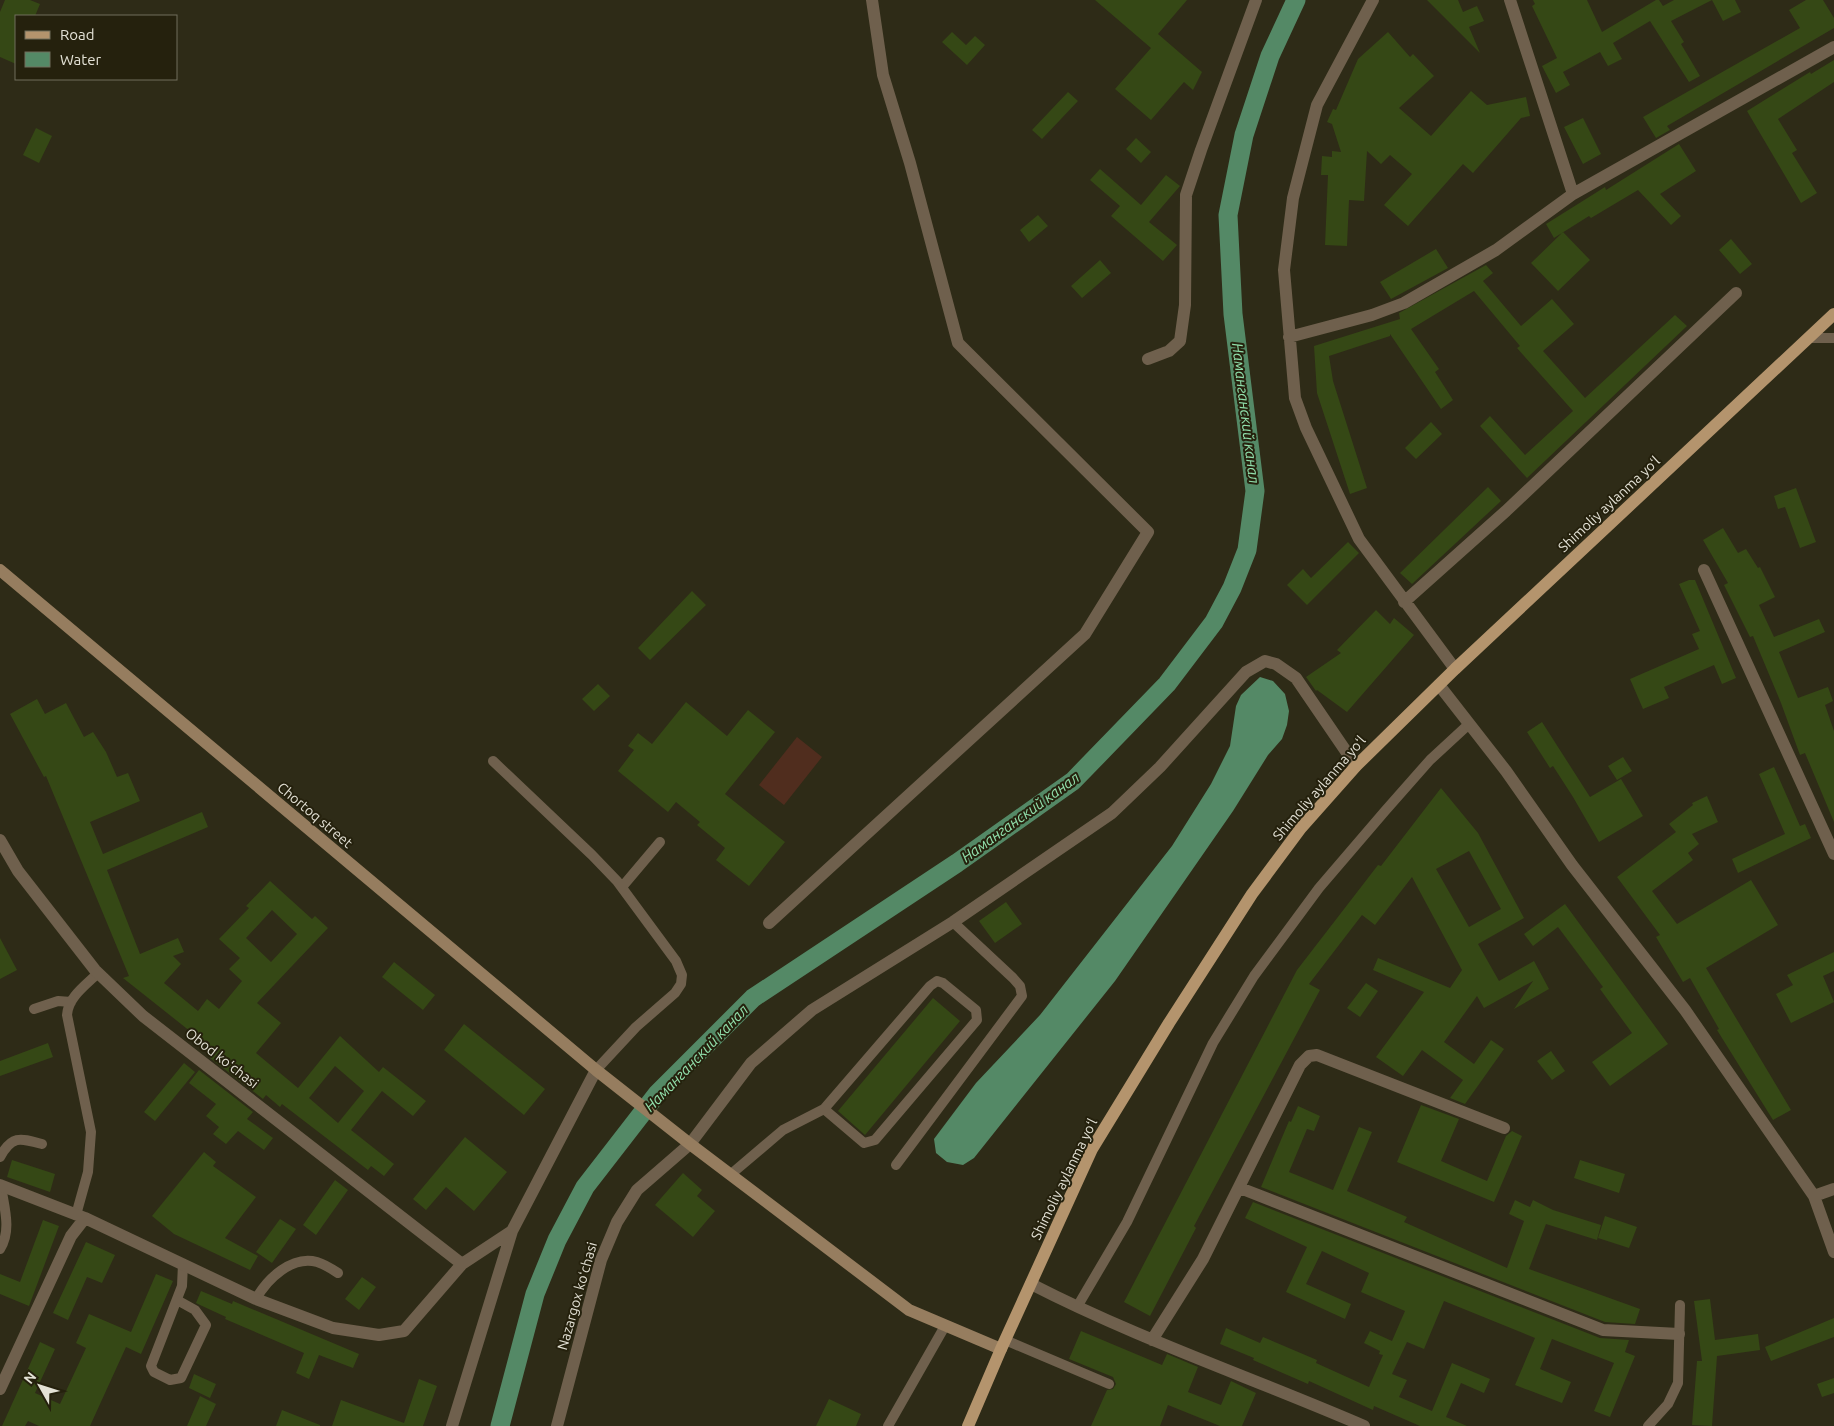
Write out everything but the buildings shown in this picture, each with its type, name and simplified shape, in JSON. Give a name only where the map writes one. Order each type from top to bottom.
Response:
[{"type":"main road","name":"Shimoliy aylanma yoʻl","points":[[968,1426],[1003,1344],[1092,1149],[1169,1022],[1252,894],[1301,828],[1356,766],[1438,685],[1834,314]]},
{"type":"main road","name":"Chortoq street","points":[[0,570],[596,1070],[730,1175],[909,1310],[945,1326],[1003,1344]]},
{"type":"street","points":[[768,923],[1085,634],[1148,532],[958,342],[910,163],[883,74],[872,0]]},
{"type":"street","points":[[1148,359],[1169,351],[1180,341],[1185,305],[1186,195],[1200,150],[1256,0]]},
{"type":"street","points":[[1373,0],[1318,105],[1293,198],[1284,270],[1296,398],[1306,428],[1359,539],[1455,669]]},
{"type":"street","points":[[1510,0],[1573,194]]},
{"type":"street","points":[[1289,337],[1372,315],[1404,303],[1496,250],[1573,194],[1834,47]]},
{"type":"street","points":[[1404,602],[1506,511],[1736,294]]},
{"type":"street","points":[[1704,570],[1834,854]]},
{"type":"street","name":"Nazargox koʻchasi","points":[[557,1426],[601,1260],[617,1222],[637,1190],[686,1140],[751,1063],[812,1010],[953,922],[1112,813],[1160,767],[1246,672],[1264,661],[1276,664],[1296,678],[1356,766]]},
{"type":"street","points":[[1438,685],[1506,770],[1572,865],[1685,1010],[1814,1196],[1834,1252]]},
{"type":"street","name":"Obod koʻchasi","points":[[0,840],[18,871],[98,973],[143,1016],[462,1264]]},
{"type":"street","points":[[1152,1340],[1203,1260],[1300,1065],[1309,1056],[1321,1057],[1504,1128]]},
{"type":"street","points":[[452,1426],[512,1231],[596,1070]]},
{"type":"street","points":[[0,1186],[80,1217],[256,1298],[333,1328],[379,1335],[404,1331],[462,1264],[512,1231]]},
{"type":"street","points":[[1240,1188],[1603,1330],[1679,1334]]},
{"type":"street","points":[[1814,1196],[1834,1189]]},
{"type":"street","points":[[1,1384],[80,1217]]},
{"type":"street","points":[[1031,1284],[1077,1308],[1339,1421],[1364,1426]]},
{"type":"lane","points":[[1808,338],[1834,338]]},
{"type":"lane","points":[[1077,1308],[1127,1222],[1213,1043],[1254,976],[1319,888],[1430,760],[1469,724]]},
{"type":"lane","points":[[493,762],[592,855],[622,887],[676,961],[682,975],[681,984],[675,993],[636,1027],[596,1070]]},
{"type":"lane","points":[[622,887],[660,842]]},
{"type":"lane","points":[[896,1164],[1022,996],[1020,986],[1013,978],[953,922]]},
{"type":"lane","points":[[80,1217],[88,1172],[91,1132],[67,1015],[71,1002],[98,973]]},
{"type":"lane","points":[[730,1175],[782,1130],[824,1110],[930,986],[937,981],[943,983],[976,1010],[977,1020],[875,1140],[864,1143],[824,1110]]},
{"type":"lane","points":[[34,1009],[58,1001],[71,1002]]},
{"type":"lane","points":[[0,1157],[10,1142],[16,1139],[42,1144]]},
{"type":"lane","points":[[0,1186],[7,1227],[5,1240],[0,1249]]},
{"type":"lane","points":[[256,1298],[269,1280],[301,1261],[317,1262],[338,1273]]},
{"type":"lane","points":[[177,1300],[196,1310],[204,1319],[206,1325],[181,1378],[170,1380],[154,1372],[151,1366],[182,1286],[183,1264]]},
{"type":"lane","points":[[1648,1426],[1668,1404],[1678,1383],[1680,1305]]},
{"type":"lane","points":[[888,1426],[945,1326]]},
{"type":"lane","points":[[1003,1344],[1109,1384]]},
{"type":"shaded area","points":[[797,737],[822,757],[784,805],[759,785]]},
{"type":"water","points":[[1260,677],[1273,681],[1285,694],[1289,711],[1282,739],[1268,755],[1233,811],[1115,981],[974,1158],[963,1165],[947,1162],[936,1153],[934,1139],[976,1083],[1040,1015],[1172,846],[1211,784],[1230,746],[1236,706],[1241,695]]},
{"type":"waterway","name":"Наманганский канал","points":[[500,1426],[535,1294],[557,1240],[585,1187],[657,1094],[753,998],[957,863],[1073,781],[1167,684],[1214,622],[1232,588],[1247,550],[1255,491],[1233,314],[1228,215],[1244,135],[1270,56],[1296,0]]}]
